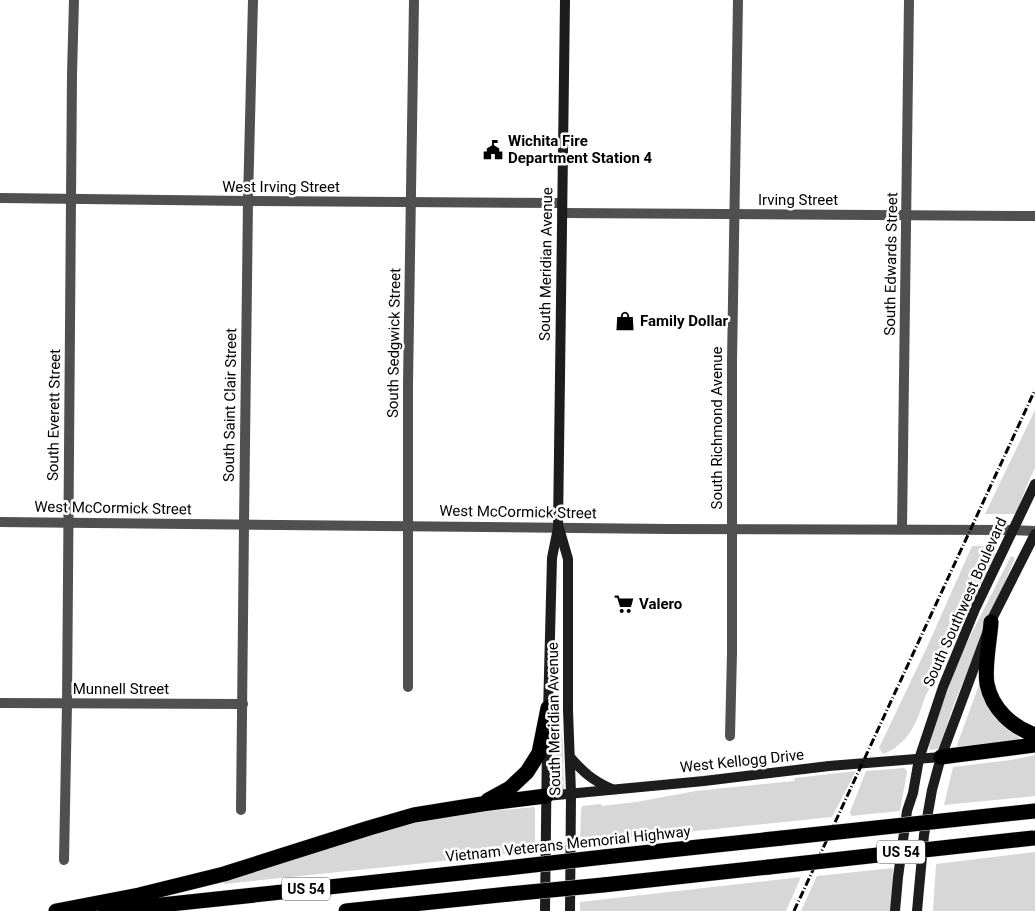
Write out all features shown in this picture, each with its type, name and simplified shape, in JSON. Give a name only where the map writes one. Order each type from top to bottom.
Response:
[{"type":"highway","points":[[991,622],[987,683],[992,699],[1009,722],[1035,735]]},
{"type":"highway","points":[[482,804],[510,788],[527,772],[539,753],[548,708]]},
{"type":"highway","points":[[941,757],[1035,745]]},
{"type":"highway","points":[[56,911],[167,889],[224,874],[414,815],[546,796]]},
{"type":"highway","name":"Vietnam Veterans Memorial Highway","points":[[105,911],[1035,811]]},
{"type":"highway","name":"US 54","points":[[346,911],[1034,838]]},
{"type":"main road","name":"South Meridian Avenue","points":[[545,911],[552,558],[558,528],[565,0]]},
{"type":"main road","name":"South Southwest Boulevard","points":[[895,911],[907,811],[913,793],[919,759],[943,687],[975,609],[1035,484]]},
{"type":"main road","name":"South Meridian Avenue","points":[[558,528],[568,559],[568,710],[571,793],[570,911]]},
{"type":"main road","points":[[917,911],[924,835],[932,790],[941,757],[991,622],[1035,533]]},
{"type":"main road","points":[[570,757],[589,777],[613,789]]},
{"type":"main road","name":"West Kellogg Drive","points":[[546,796],[712,780],[829,766],[941,757]]},
{"type":"street","name":"South Everett Street","points":[[64,860],[74,0]]},
{"type":"street","name":"South Saint Clair Street","points":[[241,810],[248,201],[253,0]]},
{"type":"street","name":"South Sedgwick Street","points":[[408,687],[408,384],[414,0]]},
{"type":"street","name":"South Richmond Avenue","points":[[730,736],[732,653],[732,361],[738,0]]},
{"type":"street","name":"South Edwards Street","points":[[902,529],[909,0]]},
{"type":"street","name":"West Irving Street","points":[[0,198],[412,202],[562,208]]},
{"type":"street","name":"Irving Street","points":[[562,208],[735,214],[1035,216]]},
{"type":"street","name":"West McCormick Street","points":[[0,522],[558,528],[1012,530],[1035,533]]},
{"type":"street","name":"Munnell Street","points":[[0,703],[243,704]]},
{"type":"shaded area","points":[[1035,410],[1035,468],[1016,514],[985,514]]},
{"type":"shaded area","points":[[972,546],[992,549],[996,555],[925,697],[918,718],[903,741],[894,749],[883,754],[879,748]]},
{"type":"shaded area","points":[[1011,556],[1015,558],[951,712],[940,749],[929,750],[935,724],[960,656]]},
{"type":"shaded area","points":[[979,685],[999,722],[1019,737],[1019,741],[959,748],[957,745]]},
{"type":"shaded area","points":[[554,718],[558,718],[562,734],[564,789],[553,790]]},
{"type":"shaded area","points":[[1035,755],[1035,796],[944,805],[953,767]]},
{"type":"shaded area","points":[[904,768],[907,772],[900,811],[851,816],[850,812],[866,771]]},
{"type":"shaded area","points":[[856,771],[832,817],[580,843],[582,806],[636,802],[696,791],[794,781],[795,778]]},
{"type":"shaded area","points":[[535,807],[535,850],[224,884],[225,880],[418,822],[470,813]]},
{"type":"shaded area","points":[[1035,852],[1035,911],[933,911],[936,864]]},
{"type":"shaded area","points":[[893,868],[891,911],[801,911],[817,876]]},
{"type":"shaded area","points":[[801,877],[786,911],[580,911],[580,902]]},
{"type":"railway","points":[[794,911],[1035,390]]},
{"type":"place","name":"Wichita Fire Department Station 4","points":[[493,150]]},
{"type":"place","name":"Family Dollar","points":[[625,321]]},
{"type":"place","name":"Valero","points":[[624,604]]}]
